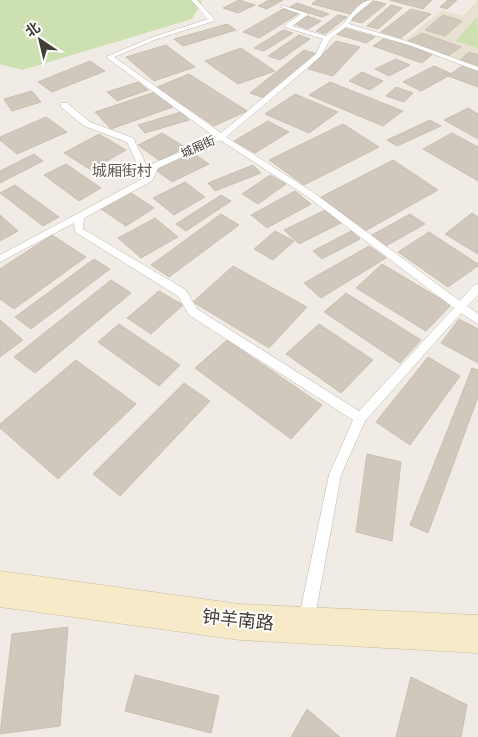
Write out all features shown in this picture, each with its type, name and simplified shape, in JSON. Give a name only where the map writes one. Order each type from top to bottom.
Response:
[{"type":"main road","name":"钟羊南路","points":[[0,589],[240,622],[478,634]]},
{"type":"lane","points":[[194,0],[212,20],[155,38],[109,57],[221,136],[311,195],[478,320]]},
{"type":"lane","name":"城厢街","points":[[0,259],[148,178],[155,166],[221,136],[319,55],[327,38],[345,25],[351,16],[370,0]]},
{"type":"lane","points":[[283,6],[306,14],[287,26],[327,38]]},
{"type":"lane","points":[[345,25],[411,44],[478,69]]},
{"type":"lane","points":[[64,105],[87,124],[130,140],[148,178]]},
{"type":"lane","points":[[80,215],[78,230],[182,293],[193,312],[360,418]]},
{"type":"lane","points":[[306,626],[335,476],[360,418],[478,288]]},
{"type":"shaded area","points":[[478,0],[478,68],[405,40],[442,10],[463,16]]},
{"type":"green space","points":[[0,0],[200,0],[202,2],[192,19],[22,70],[0,64]]},
{"type":"green space","points":[[477,17],[478,48],[456,41]]},
{"type":"building","points":[[239,0],[255,5],[238,13],[223,8]]},
{"type":"building","points":[[269,0],[283,0],[267,9],[258,6]]},
{"type":"building","points":[[317,0],[367,0],[350,14],[312,4]]},
{"type":"building","points":[[389,0],[432,0],[423,9]]},
{"type":"building","points":[[448,0],[457,0],[447,9],[440,7]]},
{"type":"building","points":[[374,1],[386,4],[362,23],[350,20]]},
{"type":"building","points":[[297,3],[329,14],[322,17],[290,7]]},
{"type":"building","points":[[391,5],[402,8],[378,29],[367,26]]},
{"type":"building","points":[[283,9],[298,14],[259,38],[243,32]]},
{"type":"building","points":[[411,9],[431,14],[401,38],[381,32]]},
{"type":"building","points":[[338,15],[347,17],[325,34],[316,31]]},
{"type":"building","points":[[443,15],[462,21],[445,36],[425,30]]},
{"type":"building","points":[[307,16],[321,21],[308,29],[294,24]]},
{"type":"building","points":[[227,24],[236,30],[183,46],[174,39]]},
{"type":"building","points":[[344,28],[375,37],[366,43],[336,34]]},
{"type":"building","points":[[283,30],[293,33],[264,51],[254,48]]},
{"type":"building","points":[[422,33],[461,47],[448,56],[408,41]]},
{"type":"building","points":[[299,35],[310,39],[280,60],[268,56]]},
{"type":"building","points":[[385,38],[433,54],[422,63],[373,46]]},
{"type":"building","points":[[336,41],[360,47],[333,76],[308,69]]},
{"type":"building","points":[[166,45],[195,67],[154,81],[126,57]]},
{"type":"building","points":[[241,48],[275,71],[238,84],[205,61]]},
{"type":"building","points":[[304,50],[317,54],[264,98],[250,93]]},
{"type":"building","points":[[469,52],[478,55],[478,65],[460,60]]},
{"type":"building","points":[[396,59],[410,65],[389,76],[375,69]]},
{"type":"building","points":[[90,61],[105,71],[52,92],[38,82]]},
{"type":"building","points":[[463,65],[478,71],[478,87],[448,76]]},
{"type":"building","points":[[434,66],[452,74],[421,91],[403,82]]},
{"type":"building","points":[[362,72],[383,81],[370,90],[349,81]]},
{"type":"building","points":[[189,74],[247,111],[214,126],[157,87]]},
{"type":"building","points":[[138,82],[148,90],[117,101],[107,92]]},
{"type":"building","points":[[330,82],[403,111],[383,126],[309,95]]},
{"type":"building","points":[[396,87],[413,93],[404,102],[386,96]]},
{"type":"building","points":[[32,91],[41,102],[12,111],[4,99]]},
{"type":"building","points":[[155,92],[173,107],[111,129],[95,112]]},
{"type":"building","points":[[295,94],[338,112],[309,133],[265,114]]},
{"type":"building","points":[[468,108],[478,114],[478,139],[444,120]]},
{"type":"building","points":[[181,112],[189,120],[145,133],[138,125]]},
{"type":"building","points":[[46,117],[67,132],[17,154],[0,140],[0,137]]},
{"type":"building","points":[[430,120],[441,126],[397,146],[387,140]]},
{"type":"building","points":[[268,121],[289,132],[255,153],[234,141]]},
{"type":"building","points":[[343,124],[379,147],[304,185],[269,160]]},
{"type":"building","points":[[162,133],[185,147],[160,161],[138,145]]},
{"type":"building","points":[[452,133],[478,147],[478,181],[423,149]]},
{"type":"building","points":[[99,134],[126,150],[91,170],[64,153]]},
{"type":"building","points":[[192,152],[209,164],[172,182],[156,170]]},
{"type":"building","points":[[34,154],[43,161],[0,183],[0,171]]},
{"type":"building","points":[[393,160],[438,190],[365,231],[321,197]]},
{"type":"building","points":[[66,164],[101,188],[79,201],[44,175]]},
{"type":"building","points":[[253,165],[261,173],[215,191],[208,183]]},
{"type":"building","points":[[270,175],[286,184],[258,204],[242,194]]},
{"type":"building","points":[[185,182],[205,197],[174,215],[153,198]]},
{"type":"building","points":[[15,185],[59,217],[43,226],[0,193]]},
{"type":"building","points":[[295,191],[311,204],[267,228],[251,215]]},
{"type":"building","points":[[130,192],[154,208],[126,226],[101,209]]},
{"type":"building","points":[[221,195],[231,201],[186,231],[176,224]]},
{"type":"building","points":[[325,210],[341,223],[299,244],[284,230]]},
{"type":"building","points":[[472,213],[478,217],[478,254],[445,234]]},
{"type":"building","points":[[221,214],[239,225],[169,277],[151,265]]},
{"type":"building","points":[[410,214],[425,224],[386,246],[372,235]]},
{"type":"building","points":[[0,215],[18,231],[0,241]]},
{"type":"building","points":[[155,218],[178,237],[141,258],[118,238]]},
{"type":"building","points":[[275,231],[294,241],[273,260],[254,249]]},
{"type":"building","points":[[351,231],[360,239],[322,259],[313,251]]},
{"type":"building","points":[[429,232],[478,264],[478,266],[448,287],[398,252]]},
{"type":"building","points":[[52,235],[86,257],[14,309],[0,299],[0,269]]},
{"type":"building","points":[[369,246],[386,258],[321,298],[304,283]]},
{"type":"building","points":[[94,259],[110,269],[31,329],[15,317]]},
{"type":"building","points":[[382,264],[451,305],[426,331],[356,288]]},
{"type":"building","points":[[233,266],[307,307],[269,348],[193,302]]},
{"type":"building","points":[[111,280],[131,293],[35,373],[14,357]]},
{"type":"building","points":[[159,291],[183,305],[151,334],[127,318]]},
{"type":"building","points":[[346,293],[421,340],[400,363],[324,312]]},
{"type":"building","points":[[459,319],[478,329],[478,363],[441,343]]},
{"type":"building","points":[[0,320],[23,340],[0,357]]},
{"type":"building","points":[[119,324],[180,365],[159,386],[98,342]]},
{"type":"building","points":[[319,324],[373,360],[341,393],[286,354]]},
{"type":"building","points":[[227,340],[322,405],[291,439],[195,368]]},
{"type":"building","points":[[428,357],[460,376],[410,445],[376,422]]},
{"type":"building","points":[[76,360],[136,404],[58,479],[0,428],[0,424]]},
{"type":"building","points":[[472,368],[478,370],[478,397],[428,533],[410,525]]},
{"type":"building","points":[[184,383],[210,401],[120,496],[93,474]]},
{"type":"building","points":[[367,454],[401,462],[392,541],[356,532]]},
{"type":"building","points":[[68,627],[60,726],[0,734],[12,634]]},
{"type":"building","points":[[135,675],[219,696],[211,733],[125,711]]},
{"type":"building","points":[[411,677],[467,705],[461,737],[396,737]]},
{"type":"building","points":[[307,709],[340,737],[291,737]]},
{"type":"district","name":"城厢街村","points":[[122,171]]}]
